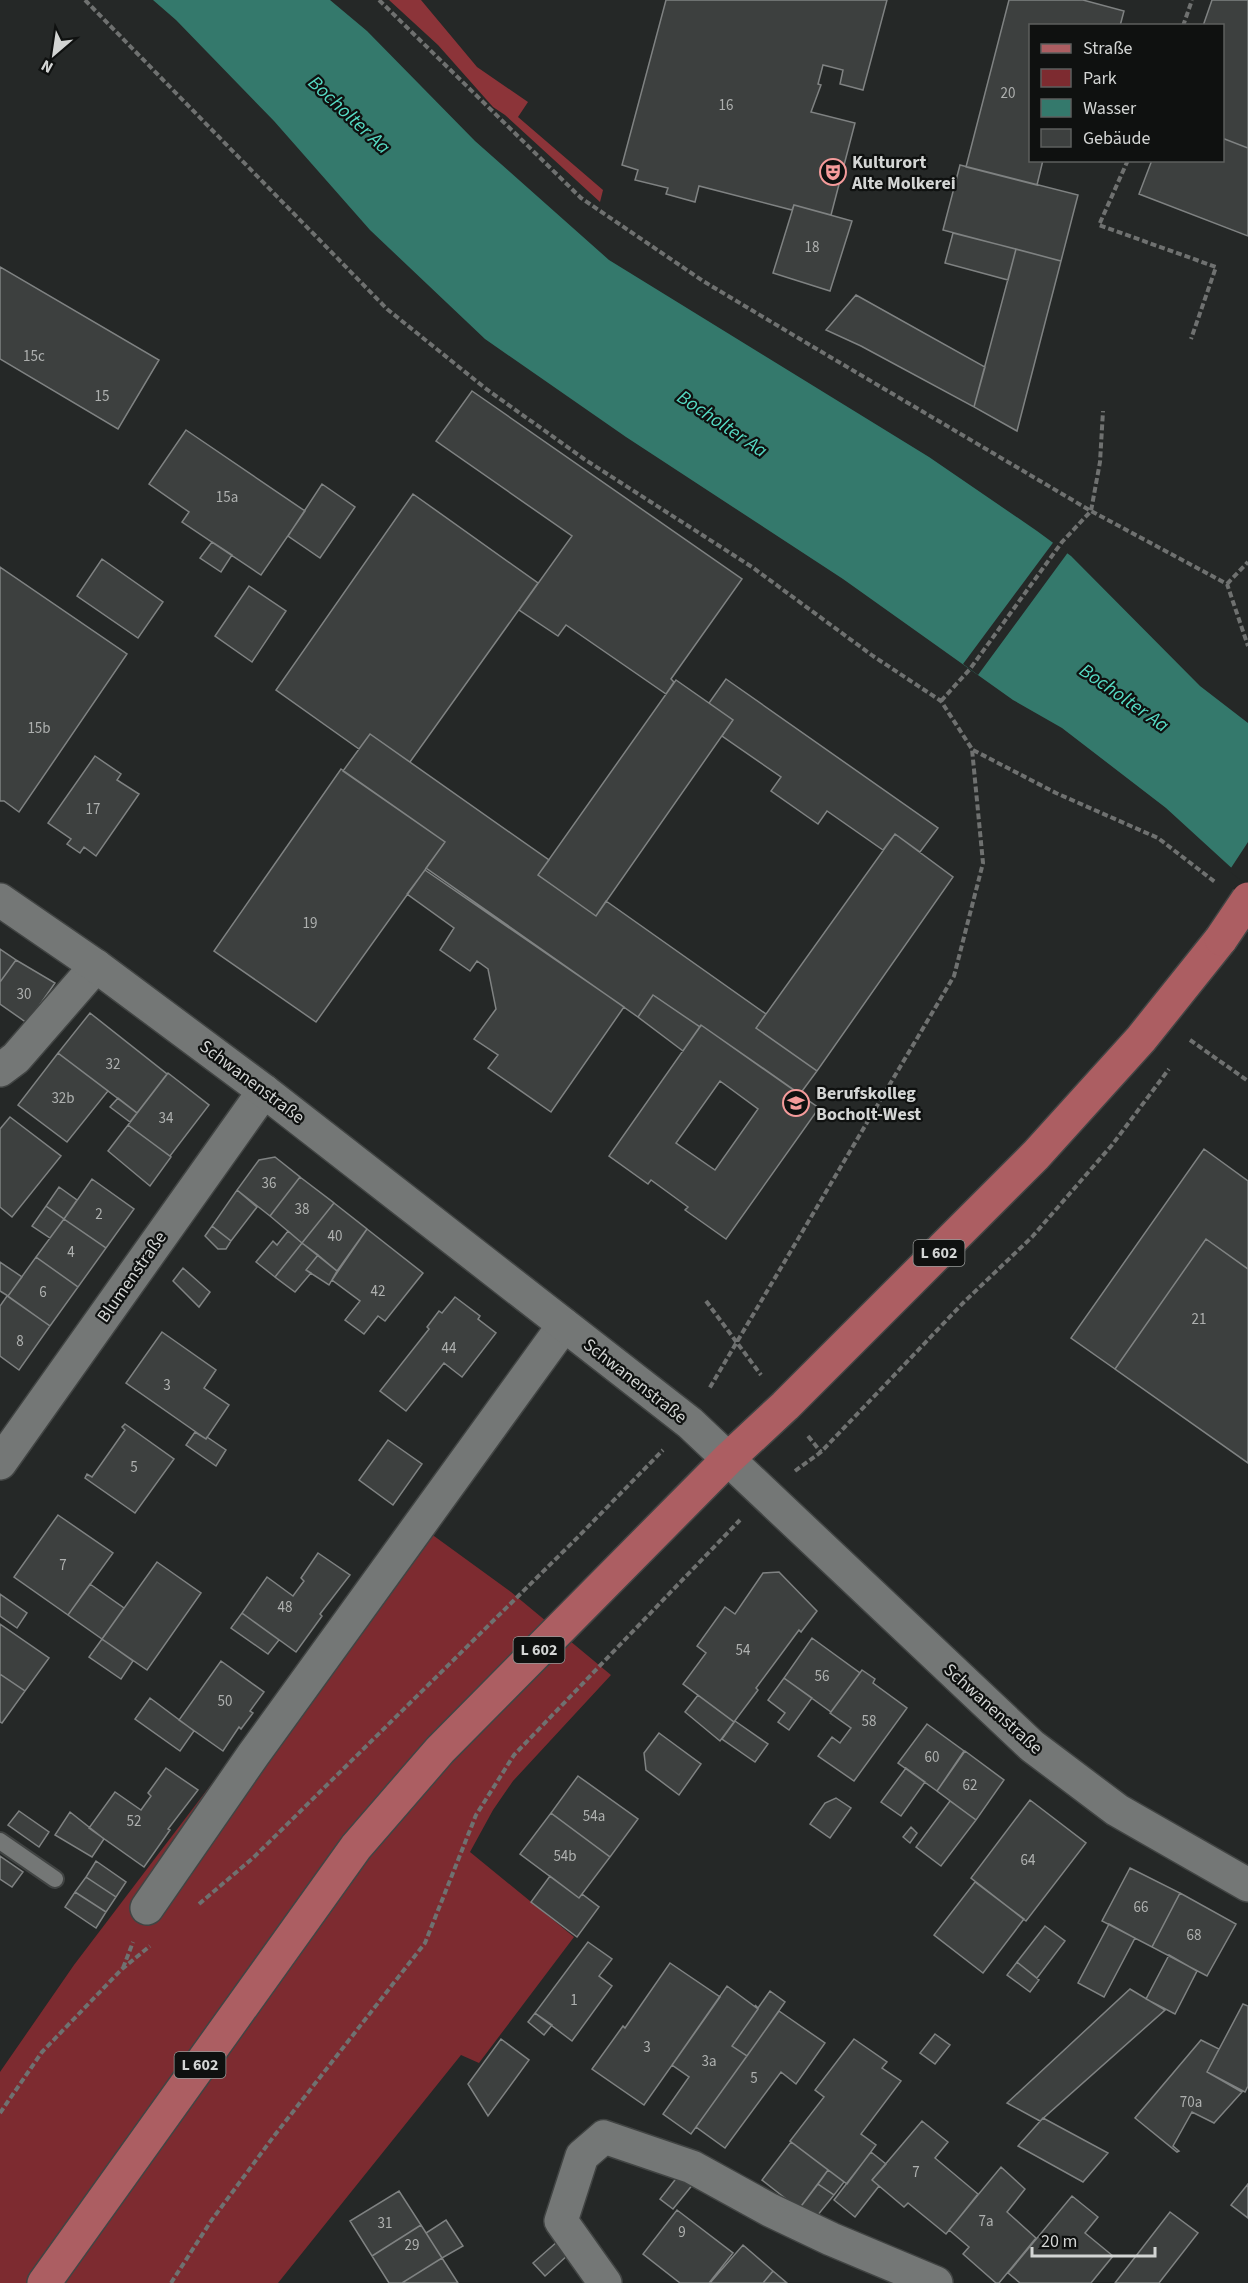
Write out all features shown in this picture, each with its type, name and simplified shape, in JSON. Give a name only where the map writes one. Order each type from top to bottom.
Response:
[{"type":"main road","name":"L 602","points":[[44,2283],[356,1847],[440,1750],[728,1459],[802,1389],[1036,1155],[1142,1039],[1221,939],[1248,899]]},
{"type":"street","name":"Schwanenstraße","points":[[0,900],[96,966],[264,1091],[690,1423],[1032,1746],[1117,1810],[1248,1885]]},
{"type":"street","points":[[0,1070],[16,1058],[96,966]]},
{"type":"street","name":"Blumenstraße","points":[[0,1463],[264,1091]]},
{"type":"street","points":[[147,1908],[254,1755],[564,1325]]},
{"type":"street","points":[[605,2283],[561,2221],[582,2156],[604,2137],[692,2168],[770,2210],[936,2283]]},
{"type":"lane","points":[[0,1841],[56,1879]]},
{"type":"path","points":[[85,0],[387,309],[485,388],[584,459],[752,567],[873,656],[941,701],[972,749],[983,863],[954,976],[690,1423],[567,1549],[253,1858],[192,1910]]},
{"type":"path","points":[[379,0],[581,198],[704,281],[1091,511],[1227,584],[1248,646]]},
{"type":"path","points":[[1184,24],[1192,0]]},
{"type":"path","points":[[1127,162],[1100,225],[1216,267],[1191,339]]},
{"type":"path","points":[[941,701],[970,669],[1062,542],[1091,511],[1100,462],[1103,411]]},
{"type":"path","points":[[1227,584],[1248,562]]},
{"type":"path","points":[[972,749],[1056,793],[1158,838],[1218,886]]},
{"type":"path","points":[[1183,1050],[1190,1040],[1248,1081]]},
{"type":"path","points":[[820,1452],[964,1302],[1032,1237],[1112,1145],[1176,1059]]},
{"type":"path","points":[[171,2283],[212,2221],[274,2136],[425,1943],[476,1815],[514,1755],[764,1495]]},
{"type":"path","points":[[0,2113],[42,2052],[122,1969],[157,1939]]},
{"type":"green space","points":[[412,1520],[511,1592],[611,1675],[513,1781],[493,1810],[470,1852],[574,1937],[479,2063],[461,2055],[278,2283],[0,2283],[0,2072],[74,1965]]},
{"type":"shaded area","points":[[389,0],[421,0],[477,67],[528,102],[518,117],[603,190],[600,202],[505,115],[493,107],[438,45]]},
{"type":"water","name":"Bocholter Aa","points":[[153,0],[330,0],[367,31],[475,141],[609,260],[929,457],[1071,556],[1200,686],[1248,723],[1248,883],[1166,808],[1062,728],[1013,700],[843,579],[626,437],[485,339],[370,230],[274,121],[176,20]]},
{"type":"pier","points":[[1055,540],[1069,551],[978,675],[963,664]]},
{"type":"pier","points":[[1248,842],[1248,886],[1229,871]]},
{"type":"building","points":[[666,0],[887,0],[863,90],[840,84],[843,70],[823,65],[818,84],[821,85],[811,112],[855,123],[831,215],[794,205],[792,210],[699,186],[695,202],[666,194],[668,188],[635,180],[638,170],[622,165]]},
{"type":"building","points":[[1009,0],[1083,0],[1124,11],[1121,24],[1029,24],[1029,162],[1043,162],[1037,185],[966,167]]},
{"type":"building","points":[[1212,0],[1248,0],[1248,148],[1224,139],[1224,24],[1204,24]]},
{"type":"building","points":[[1224,139],[1248,148],[1248,236],[1139,194],[1151,162],[1224,162]]},
{"type":"building","points":[[960,165],[1078,195],[1061,261],[943,230]]},
{"type":"building","points":[[794,205],[852,221],[830,291],[773,273]]},
{"type":"building","points":[[953,233],[1016,249],[1008,280],[945,263]]},
{"type":"building","points":[[1016,249],[1061,261],[1017,431],[974,407]]},
{"type":"building","points":[[0,267],[159,360],[118,429],[0,359]]},
{"type":"building","points":[[856,295],[985,367],[974,407],[861,346],[826,330]]},
{"type":"building","points":[[472,391],[742,579],[671,679],[674,682],[666,694],[566,625],[558,636],[519,610],[572,536],[436,441]]},
{"type":"building","points":[[186,430],[305,511],[261,575],[182,522],[189,512],[149,484]]},
{"type":"building","points":[[322,484],[355,507],[320,558],[288,536]]},
{"type":"building","points":[[413,494],[538,583],[410,762],[370,734],[359,749],[276,690]]},
{"type":"building","points":[[212,542],[232,555],[221,572],[200,558]]},
{"type":"building","points":[[102,559],[163,602],[138,638],[77,596]]},
{"type":"building","points":[[0,567],[127,654],[19,812],[4,801],[0,801]]},
{"type":"building","points":[[249,586],[286,611],[252,662],[215,636]]},
{"type":"building","points":[[726,679],[938,828],[920,852],[895,834],[883,850],[827,811],[818,824],[771,791],[781,777],[722,736],[733,720],[709,703]]},
{"type":"building","points":[[676,680],[733,720],[596,916],[538,875]]},
{"type":"building","points":[[370,734],[549,860],[538,875],[596,916],[606,901],[766,1014],[756,1028],[817,1071],[800,1094],[701,1025],[700,1027],[653,995],[638,1017],[426,868],[445,842],[343,771]]},
{"type":"building","points":[[95,756],[121,774],[117,780],[139,794],[96,856],[84,847],[80,853],[67,844],[71,839],[48,823]]},
{"type":"building","points":[[341,769],[445,842],[316,1022],[214,951]]},
{"type":"building","points":[[895,834],[953,877],[817,1071],[756,1028]]},
{"type":"building","points":[[425,870],[624,1007],[551,1112],[488,1068],[498,1055],[474,1039],[496,1009],[488,969],[477,961],[470,971],[440,950],[454,928],[407,894]]},
{"type":"building","points":[[0,949],[16,960],[0,982]]},
{"type":"building","points":[[16,960],[55,983],[27,1023],[0,1004],[0,982]]},
{"type":"building","points":[[653,995],[700,1027],[683,1051],[638,1017]]},
{"type":"building","points":[[90,1013],[167,1074],[137,1113],[58,1053]]},
{"type":"building","points":[[701,1025],[819,1108],[726,1239],[685,1210],[688,1207],[651,1180],[648,1184],[609,1156]],"holes":[[[720,1081],[758,1109],[715,1170],[676,1143]]]},
{"type":"building","points":[[58,1053],[108,1091],[67,1142],[18,1105]]},
{"type":"building","points":[[168,1073],[209,1105],[170,1156],[128,1125]]},
{"type":"building","points":[[118,1098],[137,1113],[130,1122],[110,1107]]},
{"type":"building","points":[[10,1117],[61,1156],[12,1217],[0,1207],[0,1129]]},
{"type":"building","points":[[128,1125],[171,1157],[150,1186],[108,1151]]},
{"type":"building","points":[[1204,1149],[1248,1181],[1248,1269],[1206,1239],[1115,1369],[1071,1338]]},
{"type":"building","points":[[275,1157],[300,1177],[270,1216],[237,1190],[259,1160]]},
{"type":"building","points":[[300,1177],[334,1203],[302,1243],[270,1216]]},
{"type":"building","points":[[92,1179],[134,1209],[106,1248],[64,1219]]},
{"type":"building","points":[[59,1187],[77,1200],[64,1219],[46,1206]]},
{"type":"building","points":[[237,1190],[257,1207],[231,1241],[212,1226]]},
{"type":"building","points":[[334,1203],[367,1229],[337,1271],[302,1243]]},
{"type":"building","points":[[46,1206],[64,1219],[50,1238],[32,1226]]},
{"type":"building","points":[[64,1219],[106,1248],[78,1287],[36,1257]]},
{"type":"building","points":[[212,1226],[231,1241],[226,1249],[218,1249],[205,1236]]},
{"type":"building","points":[[367,1229],[423,1273],[385,1321],[378,1316],[364,1334],[345,1320],[360,1301],[332,1280]]},
{"type":"building","points":[[288,1231],[302,1243],[275,1277],[256,1262],[273,1241],[277,1245]]},
{"type":"building","points":[[1206,1239],[1248,1269],[1248,1463],[1115,1369]]},
{"type":"building","points":[[302,1243],[318,1255],[306,1270],[311,1273],[295,1292],[275,1277]]},
{"type":"building","points":[[318,1255],[337,1271],[329,1285],[306,1270]]},
{"type":"building","points":[[36,1257],[78,1287],[50,1326],[8,1296]]},
{"type":"building","points":[[0,1262],[22,1277],[8,1296],[0,1291]]},
{"type":"building","points":[[183,1268],[210,1292],[199,1307],[173,1281]]},
{"type":"building","points":[[7,1296],[50,1326],[19,1370],[0,1356],[0,1306]]},
{"type":"building","points":[[455,1297],[480,1316],[478,1319],[496,1333],[462,1377],[444,1363],[406,1411],[380,1391],[429,1329],[427,1327],[439,1311],[442,1313]]},
{"type":"building","points":[[162,1332],[216,1370],[204,1388],[229,1405],[206,1439],[126,1383]]},
{"type":"building","points":[[125,1424],[174,1459],[135,1513],[85,1478],[87,1474],[92,1477],[125,1430],[122,1427]]},
{"type":"building","points":[[195,1432],[226,1450],[216,1466],[186,1445]]},
{"type":"building","points":[[388,1440],[422,1464],[393,1505],[359,1480]]},
{"type":"building","points":[[58,1515],[113,1553],[68,1615],[14,1577]]},
{"type":"building","points":[[318,1553],[350,1575],[320,1614],[322,1616],[296,1652],[242,1613],[267,1577],[293,1596],[304,1581],[301,1578]]},
{"type":"building","points":[[157,1562],[201,1593],[147,1670],[102,1639]]},
{"type":"building","points":[[779,1572],[817,1611],[801,1632],[799,1630],[734,1722],[683,1684],[706,1653],[697,1646],[725,1607],[735,1614],[763,1573]]},
{"type":"building","points":[[90,1584],[124,1608],[102,1639],[68,1615]]},
{"type":"building","points":[[0,1594],[27,1613],[17,1628],[0,1616]]},
{"type":"building","points":[[242,1613],[279,1640],[268,1654],[231,1628]]},
{"type":"building","points":[[0,1624],[49,1658],[25,1691],[0,1674]]},
{"type":"building","points":[[812,1638],[860,1673],[831,1712],[784,1678]]},
{"type":"building","points":[[102,1639],[133,1661],[121,1679],[89,1657]]},
{"type":"building","points":[[221,1661],[264,1692],[250,1711],[253,1713],[241,1729],[239,1727],[223,1751],[179,1720]]},
{"type":"building","points":[[862,1670],[875,1679],[873,1683],[907,1708],[854,1781],[818,1756],[832,1737],[840,1743],[851,1728],[830,1713]]},
{"type":"building","points":[[0,1674],[25,1691],[2,1723],[0,1722]]},
{"type":"building","points":[[784,1678],[812,1698],[789,1730],[778,1722],[785,1713],[768,1700]]},
{"type":"building","points":[[698,1695],[734,1722],[720,1741],[685,1712]]},
{"type":"building","points":[[150,1698],[194,1731],[180,1751],[135,1719]]},
{"type":"building","points":[[735,1721],[768,1744],[755,1762],[722,1739]]},
{"type":"building","points":[[927,1724],[964,1751],[937,1791],[898,1763]]},
{"type":"building","points":[[659,1733],[701,1764],[679,1795],[646,1770],[644,1753]]},
{"type":"building","points":[[965,1751],[1004,1780],[976,1820],[937,1791]]},
{"type":"building","points":[[166,1768],[198,1790],[168,1829],[170,1830],[144,1867],[89,1828],[115,1792],[141,1810],[151,1796],[148,1793]]},
{"type":"building","points":[[906,1768],[925,1782],[901,1816],[881,1802]]},
{"type":"building","points":[[578,1776],[638,1819],[610,1857],[551,1813]]},
{"type":"building","points":[[836,1798],[851,1808],[830,1838],[810,1824],[825,1803]]},
{"type":"building","points":[[1030,1800],[1086,1843],[1026,1921],[971,1878]]},
{"type":"building","points":[[950,1801],[976,1820],[941,1866],[916,1847]]},
{"type":"building","points":[[19,1811],[49,1832],[39,1847],[8,1825]]},
{"type":"building","points":[[70,1812],[104,1839],[92,1857],[55,1835]]},
{"type":"building","points":[[551,1813],[610,1857],[579,1898],[520,1854]]},
{"type":"building","points":[[911,1827],[917,1833],[910,1843],[903,1837]]},
{"type":"building","points":[[0,1856],[23,1872],[12,1887],[0,1879]]},
{"type":"building","points":[[96,1861],[126,1882],[116,1897],[86,1877]]},
{"type":"building","points":[[1130,1868],[1180,1893],[1152,1947],[1102,1921]]},
{"type":"building","points":[[550,1876],[579,1898],[582,1894],[599,1907],[577,1937],[531,1902]]},
{"type":"building","points":[[86,1877],[116,1897],[106,1912],[75,1892]]},
{"type":"building","points":[[975,1882],[1024,1919],[983,1973],[934,1935]]},
{"type":"building","points":[[75,1892],[106,1912],[96,1928],[65,1907]]},
{"type":"building","points":[[1180,1893],[1236,1924],[1207,1976],[1152,1947]]},
{"type":"building","points":[[1109,1924],[1135,1938],[1104,1997],[1078,1983]]},
{"type":"building","points":[[1045,1926],[1065,1941],[1037,1978],[1017,1962]]},
{"type":"building","points":[[588,1942],[612,1959],[599,1976],[612,1986],[572,2041],[535,2013]]},
{"type":"building","points":[[1169,1955],[1197,1971],[1175,2014],[1146,1999]]},
{"type":"building","points":[[1017,1962],[1039,1980],[1030,1992],[1007,1975]]},
{"type":"building","points":[[670,1963],[720,1997],[644,2105],[592,2069],[623,2026],[625,2028]]},
{"type":"building","points":[[727,1986],[758,2009],[732,2046],[747,2056],[691,2134],[663,2114],[689,2077],[672,2065]]},
{"type":"building","points":[[1130,1989],[1165,2010],[1040,2121],[1007,2103]]},
{"type":"building","points":[[770,1991],[785,2002],[747,2056],[732,2046],[758,2009],[755,2005],[758,2008]]},
{"type":"building","points":[[1243,2004],[1248,2006],[1248,2086],[1245,2092],[1207,2072]]},
{"type":"building","points":[[779,2011],[825,2043],[796,2084],[781,2072],[725,2148],[696,2127]]},
{"type":"building","points":[[535,2013],[552,2025],[544,2035],[528,2022]]},
{"type":"building","points":[[935,2034],[950,2045],[935,2064],[920,2053]]},
{"type":"building","points":[[501,2039],[529,2060],[488,2116],[468,2084]]},
{"type":"building","points":[[854,2039],[887,2062],[882,2068],[901,2081],[861,2134],[876,2145],[847,2184],[790,2141],[824,2097],[815,2090]]},
{"type":"building","points":[[1201,2040],[1219,2049],[1207,2072],[1242,2092],[1214,2123],[1192,2112],[1173,2146],[1179,2151],[1177,2152],[1135,2118]]},
{"type":"building","points":[[1043,2118],[1108,2153],[1083,2182],[1018,2146]]},
{"type":"building","points":[[922,2121],[948,2142],[935,2158],[978,2194],[946,2234],[908,2203],[904,2207],[872,2180]]},
{"type":"building","points":[[791,2142],[828,2170],[799,2209],[762,2180]]},
{"type":"building","points":[[871,2152],[886,2164],[872,2180],[879,2186],[855,2217],[834,2200]]},
{"type":"building","points":[[1001,2167],[1025,2189],[1007,2212],[1036,2238],[999,2283],[996,2283],[963,2254],[969,2247],[949,2230]]},
{"type":"building","points":[[828,2170],[844,2182],[834,2195],[818,2184]]},
{"type":"building","points":[[682,2171],[698,2178],[673,2209],[660,2199]]},
{"type":"building","points":[[818,2184],[834,2195],[813,2221],[799,2209]]},
{"type":"building","points":[[1248,2184],[1248,2218],[1231,2205]]},
{"type":"building","points":[[399,2191],[421,2225],[372,2256],[350,2221]]},
{"type":"building","points":[[1072,2196],[1098,2217],[1085,2233],[1113,2256],[1091,2283],[1020,2283],[1008,2273]]},
{"type":"building","points":[[677,2210],[733,2253],[709,2283],[680,2283],[643,2254]]},
{"type":"building","points":[[1170,2212],[1198,2233],[1159,2283],[1115,2283]]},
{"type":"building","points":[[446,2220],[463,2246],[442,2258],[426,2233]]},
{"type":"building","points":[[421,2225],[442,2258],[402,2283],[389,2283],[372,2256]]},
{"type":"building","points":[[558,2241],[569,2254],[545,2276],[533,2263]]},
{"type":"building","points":[[743,2245],[773,2271],[763,2283],[710,2283]]},
{"type":"building","points":[[442,2258],[458,2283],[402,2283]]},
{"type":"building","points":[[773,2271],[787,2283],[763,2283]]},
{"type":"place","name":"Kulturort Alte Molkerei","points":[[833,172]]},
{"type":"place","name":"Berufskolleg Bocholt-West","points":[[796,1103]]}]
